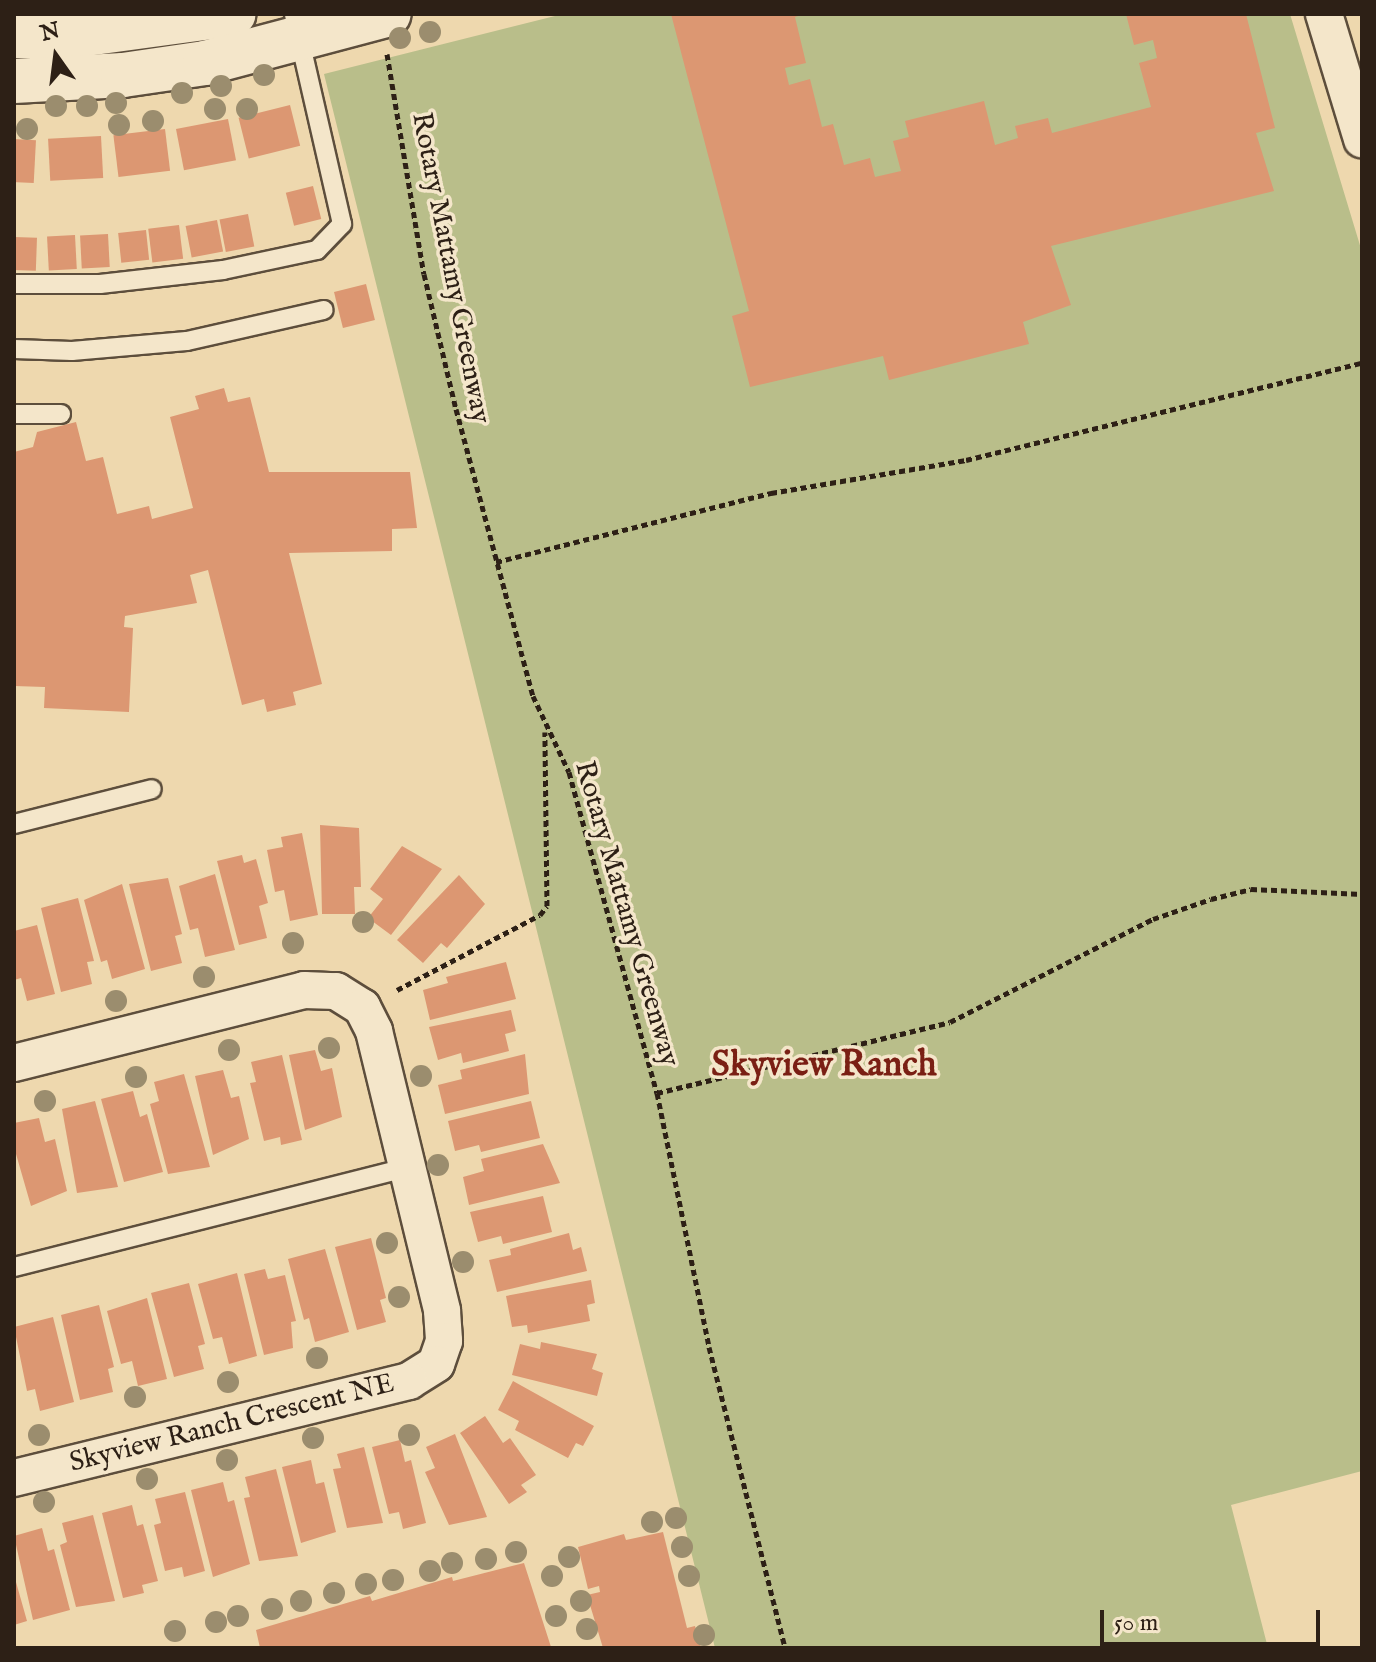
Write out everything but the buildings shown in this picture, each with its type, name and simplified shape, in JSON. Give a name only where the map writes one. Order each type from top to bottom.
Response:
[{"type":"street","points":[[14,36],[71,36],[234,14]]},
{"type":"street","points":[[1324,14],[1362,139]]},
{"type":"street","points":[[14,81],[164,69],[296,26],[388,34]]},
{"type":"street","name":"Skyview Ranch Crescent NE","points":[[14,1063],[304,990],[336,991],[362,1007],[374,1031],[442,1311],[444,1341],[436,1364],[409,1381],[14,1478]]},
{"type":"lane","points":[[14,284],[115,282],[223,270],[317,250],[342,224],[296,26]]},
{"type":"lane","points":[[14,349],[72,351],[187,341],[324,310]]},
{"type":"lane","points":[[14,414],[61,414]]},
{"type":"lane","points":[[14,824],[152,789]]},
{"type":"lane","points":[[14,1267],[406,1168]]},
{"type":"path","name":"Rotary Mattamy Greenway","points":[[388,34],[424,274],[496,562],[545,731],[569,772],[657,1093],[709,1347],[785,1648]]},
{"type":"path","points":[[496,562],[771,493],[966,460],[1362,363]]},
{"type":"path","points":[[397,990],[540,915],[547,906],[545,731]]},
{"type":"path","points":[[657,1093],[950,1022],[1153,919],[1211,899],[1251,889],[1362,894]]},
{"type":"green space","points":[[563,14],[1290,14],[1362,252],[1362,1471],[1231,1505],[1268,1648],[715,1648],[324,74]]},
{"type":"district","name":"Skyview Ranch","points":[[824,1066]]}]
